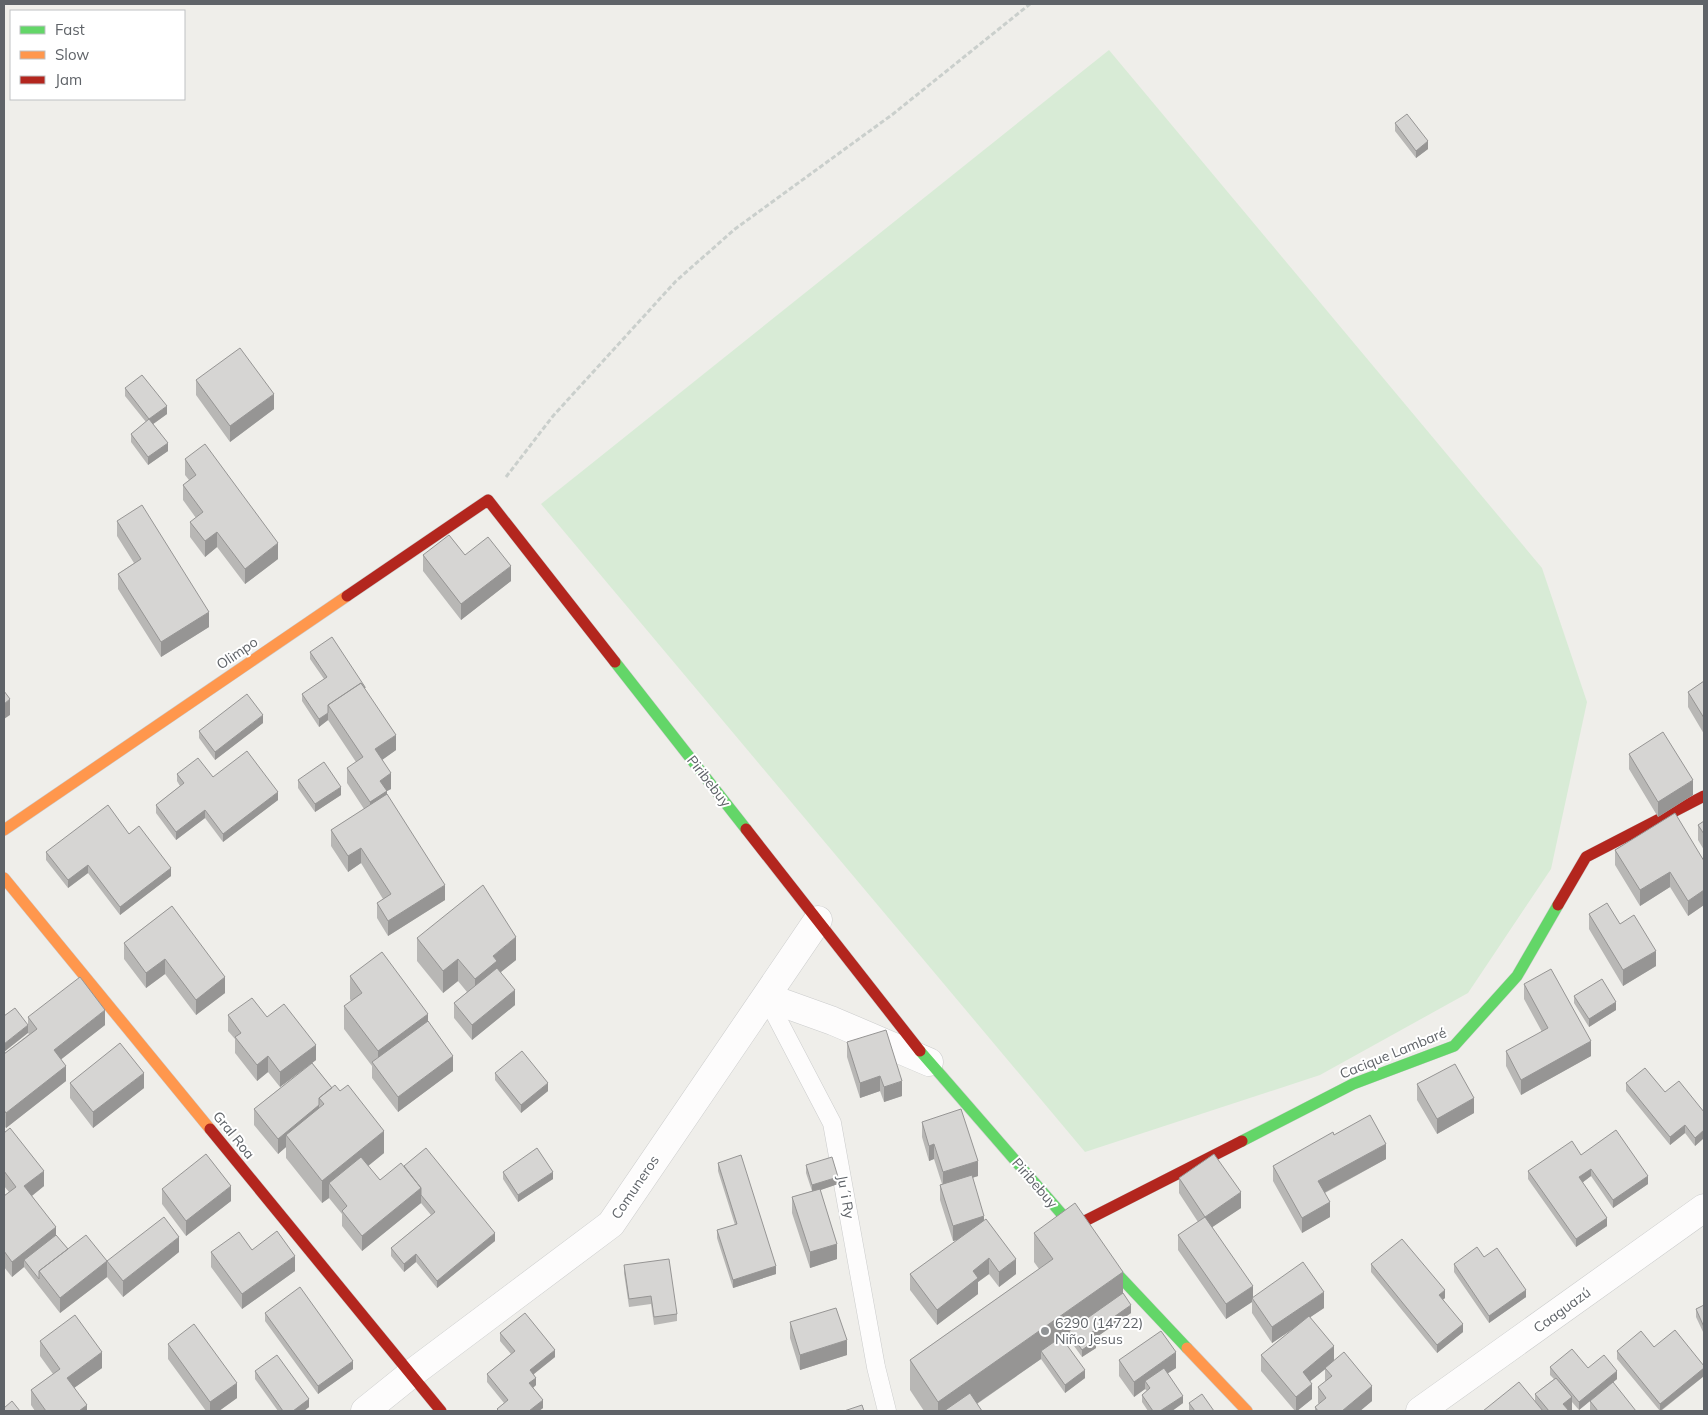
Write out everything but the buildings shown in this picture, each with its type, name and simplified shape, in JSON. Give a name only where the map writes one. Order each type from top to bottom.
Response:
[{"type":"street","name":"Olimpo","points":[[4,830],[488,500]]},
{"type":"street","name":"Piribebuy","points":[[488,500],[929,1062],[1073,1227],[1247,1411]]},
{"type":"street","name":"Cacique Lambaré","points":[[1073,1227],[1353,1084],[1454,1046],[1518,976],[1586,858],[1704,796]]},
{"type":"street","name":"Gral Roa","points":[[4,878],[442,1411]]},
{"type":"street","name":"Comuneros","points":[[364,1411],[611,1224],[818,920]]},
{"type":"street","name":"Piribebuy","points":[[766,996],[833,1021],[929,1062]]},
{"type":"street","name":"Caaguazú","points":[[1420,1411],[1704,1208]]},
{"type":"lane","name":"Ju´i Ry","points":[[766,996],[832,1123],[876,1367],[887,1411]]},
{"type":"path","points":[[488,500],[553,416],[676,281],[734,229],[893,114],[1030,4]]},
{"type":"green space","points":[[1109,50],[1542,568],[1587,702],[1551,869],[1468,993],[1320,1075],[1085,1152],[541,504]]},
{"type":"traffic: fast","points":[[615,662],[746,829]]},
{"type":"traffic: fast","points":[[1242,1141],[1353,1084],[1454,1046],[1517,976],[1558,905]]},
{"type":"traffic: fast","points":[[920,1051],[1073,1227],[1187,1348]]},
{"type":"traffic: slow","points":[[4,830],[347,596]]},
{"type":"traffic: slow","points":[[4,878],[210,1129]]},
{"type":"traffic: slow","points":[[1187,1348],[1247,1411]]},
{"type":"traffic: jam","points":[[347,596],[488,500],[615,662]]},
{"type":"traffic: jam","points":[[1558,905],[1586,857],[1704,796]]},
{"type":"traffic: jam","points":[[746,829],[920,1051]]},
{"type":"traffic: jam","points":[[210,1129],[441,1411]]},
{"type":"traffic: jam","points":[[1073,1227],[1242,1141]]},
{"type":"place","name":"6290 (14722) Niño Jesus","points":[[1045,1331]]}]
